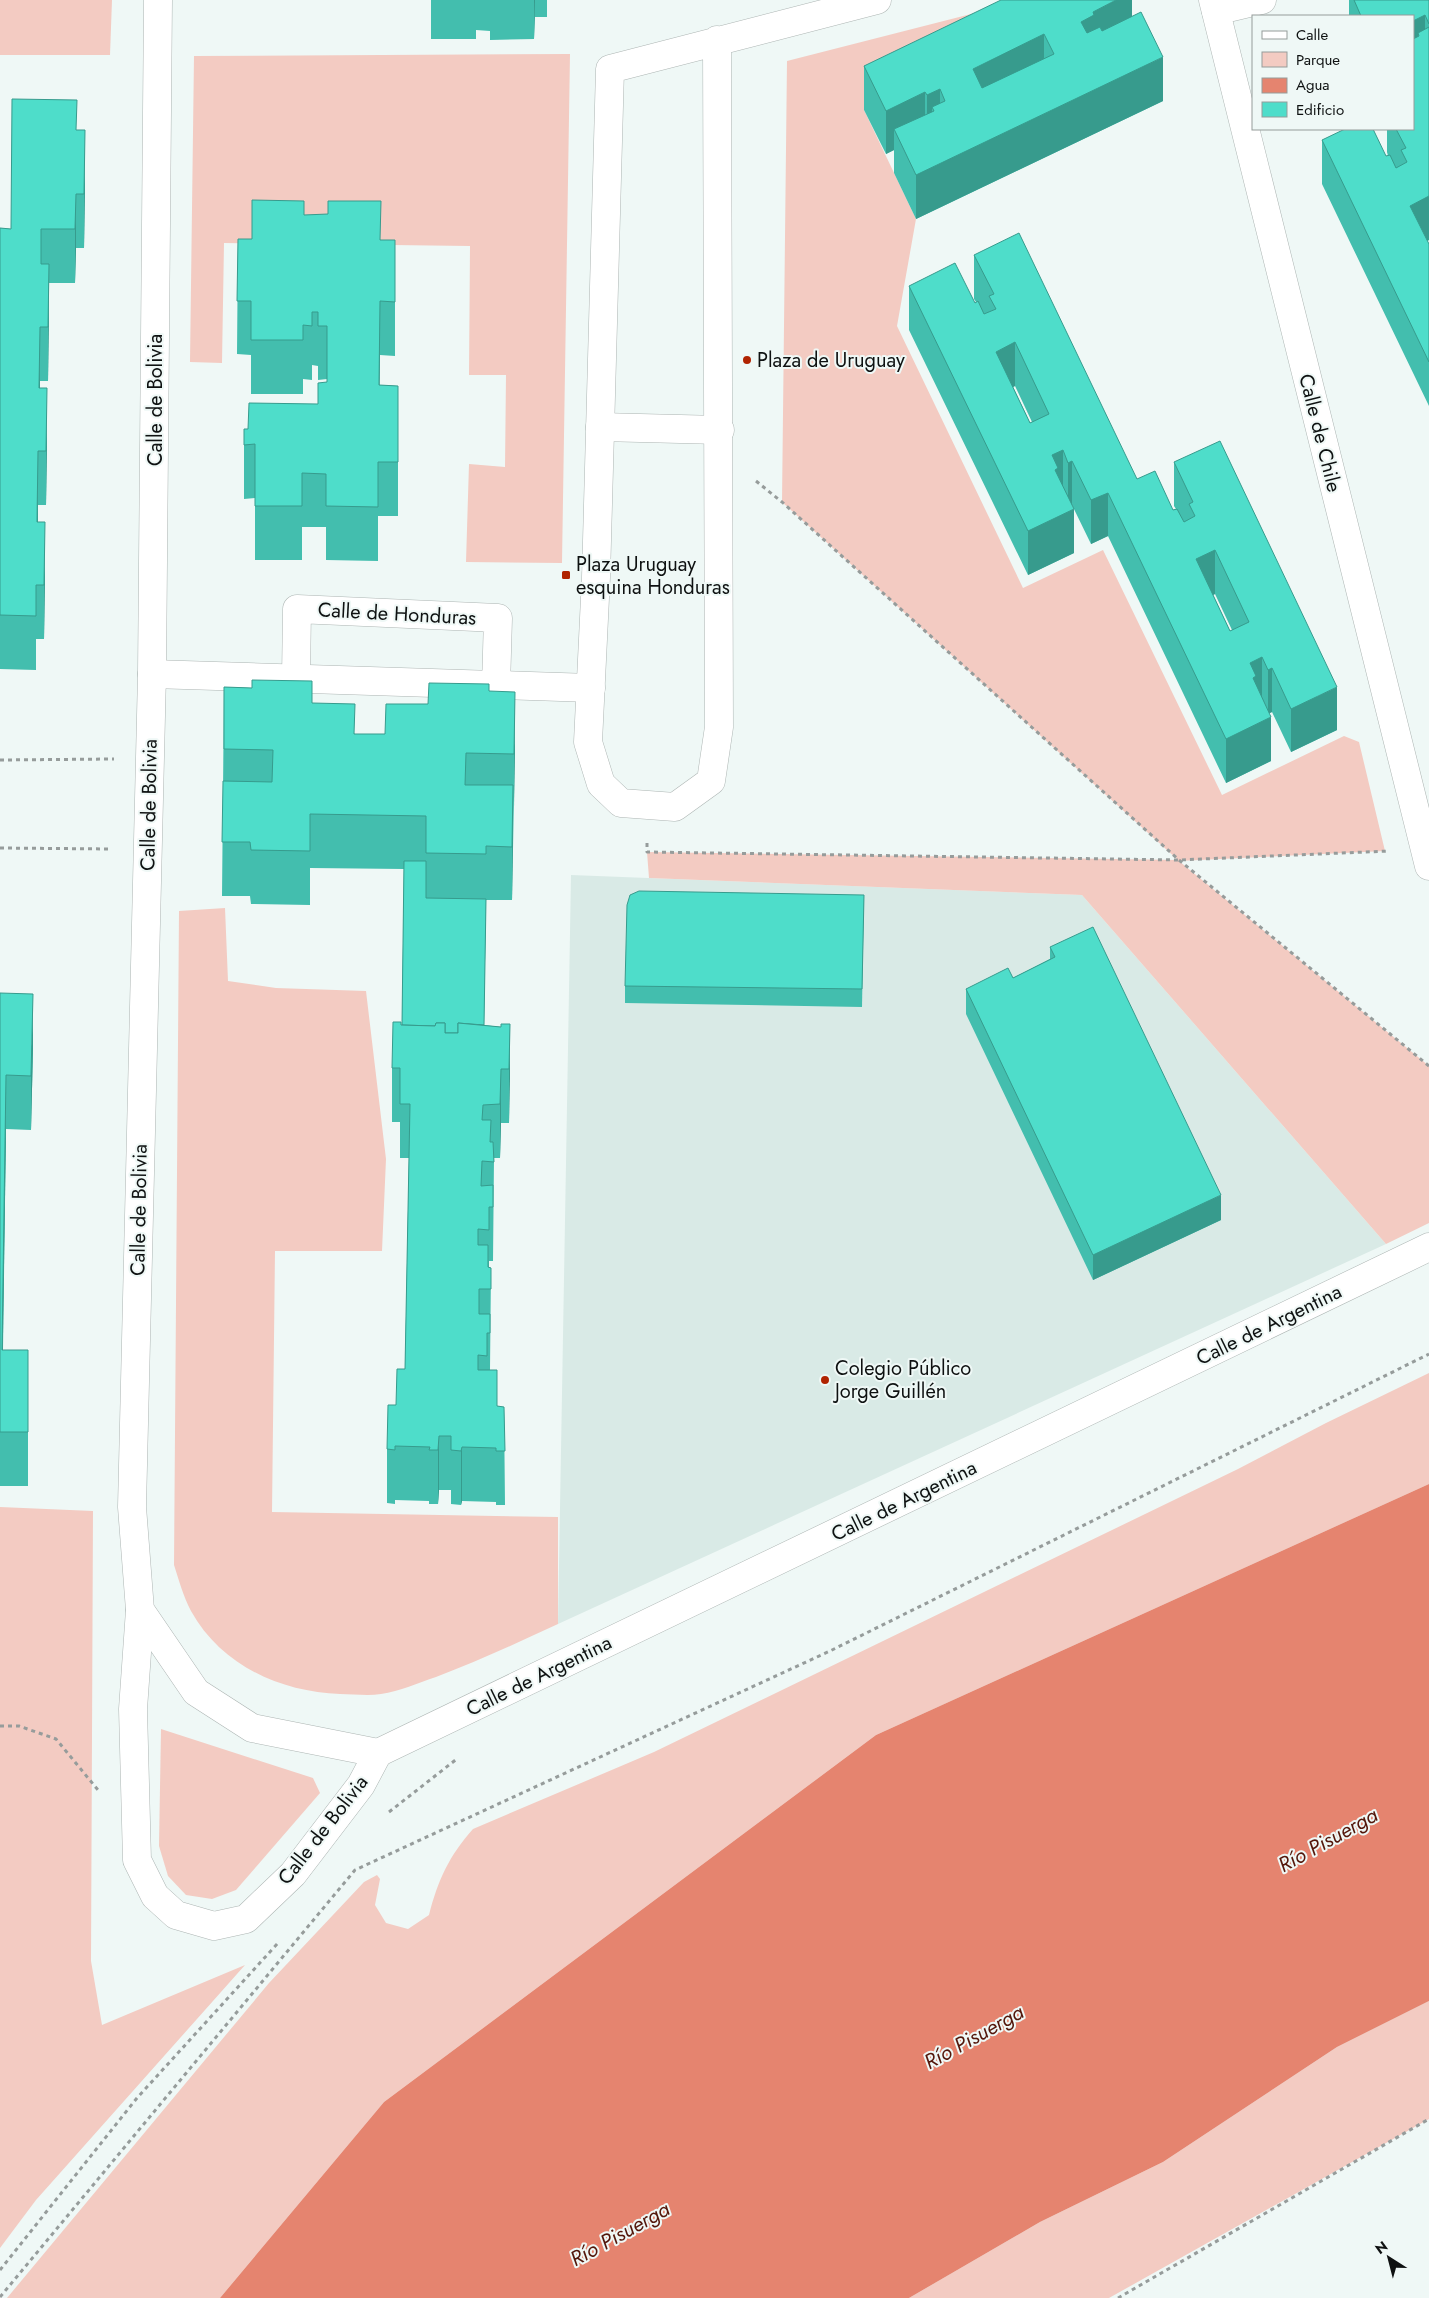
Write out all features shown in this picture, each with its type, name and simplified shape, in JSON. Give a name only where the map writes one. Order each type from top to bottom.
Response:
[{"type":"street","name":"Calle de Bolivia","points":[[140,1610],[196,1692],[252,1728],[378,1754],[361,1786],[293,1874],[246,1919],[214,1926],[176,1915],[155,1896],[137,1860],[133,1708],[140,1610],[132,1507],[152,674],[158,0]]},
{"type":"street","points":[[717,40],[720,441],[719,727],[711,781],[675,807],[621,803],[601,784],[588,742],[600,427],[610,69],[717,40],[877,0]]},
{"type":"street","points":[[1214,6],[1262,0]]},
{"type":"street","name":"Calle de Chile","points":[[1214,6],[1427,859]]},
{"type":"street","points":[[600,427],[720,441]]},
{"type":"street","name":"Calle de Honduras","points":[[296,678],[297,610],[498,618],[496,686]]},
{"type":"street","points":[[152,674],[591,688]]},
{"type":"street","name":"Calle de Argentina","points":[[378,1754],[1429,1247]]},
{"type":"path","points":[[720,441],[782,502],[1179,860],[1429,1066]]},
{"type":"path","points":[[0,760],[150,759]]},
{"type":"path","points":[[645,804],[647,852],[1179,860],[1427,859]]},
{"type":"path","points":[[0,848],[148,850]]},
{"type":"path","points":[[0,2298],[355,1870],[830,1651],[1429,1354]]},
{"type":"path","points":[[0,1726],[19,1726],[56,1739],[105,1797],[135,1799]]},
{"type":"path","points":[[384,1816],[462,1754]]},
{"type":"path","points":[[0,2270],[136,2098],[258,1968],[283,1937]]},
{"type":"path","points":[[1118,2298],[1429,2119]]},
{"type":"shaded area","name":"Colegio Público Jorge Guillén","points":[[571,875],[1082,895],[1386,1244],[558,1624]]},
{"type":"green space","points":[[0,0],[112,0],[110,55],[0,55]]},
{"type":"green space","points":[[1026,0],[864,110],[916,219],[897,326],[1023,588],[1103,550],[1222,795],[1344,736],[1359,742],[1385,851],[1179,861],[1429,1066],[1429,1223],[1386,1244],[1082,895],[649,878],[647,852],[1178,860],[782,502],[787,61]]},
{"type":"green space","points":[[570,54],[562,563],[466,562],[469,464],[505,467],[506,375],[469,375],[470,246],[224,243],[222,363],[190,362],[194,56]]},
{"type":"green space","points":[[225,908],[228,981],[276,988],[366,991],[386,1159],[382,1251],[275,1251],[272,1512],[558,1517],[558,1624],[452,1671],[388,1693],[366,1695],[318,1692],[296,1688],[254,1672],[218,1646],[204,1630],[188,1605],[174,1565],[179,911]]},
{"type":"green space","points":[[1429,1373],[1429,1484],[876,1735],[384,2102],[220,2298],[7,2298],[269,1983],[364,1882],[377,1875],[380,1879],[375,1905],[386,1923],[408,1929],[429,1915],[445,1869],[457,1849],[473,1829],[654,1752],[1238,1469],[1326,1423]]},
{"type":"green space","points":[[0,1507],[93,1511],[91,1961],[102,2025],[245,1965],[36,2200],[0,2248]]},
{"type":"green space","points":[[161,1729],[313,1778],[320,1793],[236,1890],[212,1899],[186,1895],[168,1876],[159,1846]]},
{"type":"green space","points":[[1429,2001],[1429,2119],[1109,2298],[909,2298],[1040,2222],[1163,2162],[1337,2047]]},
{"type":"water","name":"Río Pisuerga","points":[[1429,1484],[1429,2001],[1337,2047],[1163,2162],[1040,2222],[909,2298],[220,2298],[384,2102],[876,1735]]},
{"type":"building","points":[[1001,0],[1116,0],[1093,12],[1094,15],[1081,22],[1087,33],[1100,27],[1102,31],[1141,12],[1163,57],[916,175],[894,129],[934,111],[932,107],[945,101],[940,89],[927,95],[925,92],[886,111],[864,66]],"holes":[[[1044,34],[1054,54],[982,88],[973,69]]]},
{"type":"building","points":[[1354,0],[1429,0],[1429,24],[1425,15],[1414,20],[1414,15],[1361,15]]},
{"type":"building","points":[[1429,27],[1429,196],[1410,206],[1429,244],[1429,362],[1322,140],[1343,130],[1373,130],[1386,156],[1390,155],[1396,168],[1407,162],[1401,150],[1406,148],[1397,130],[1414,130],[1414,38],[1419,36],[1418,33]]},
{"type":"building","points":[[12,99],[77,100],[76,130],[85,130],[84,194],[76,194],[75,229],[41,229],[41,264],[49,264],[48,327],[40,327],[39,388],[47,388],[46,451],[38,451],[37,522],[45,522],[44,585],[36,585],[36,616],[0,615],[0,228],[11,229]]},
{"type":"building","points":[[252,200],[304,201],[304,215],[328,214],[328,201],[381,201],[380,240],[395,240],[395,302],[380,301],[379,385],[398,386],[398,462],[378,462],[378,507],[326,506],[326,474],[302,473],[302,506],[255,506],[255,444],[244,445],[244,429],[248,429],[249,403],[318,404],[318,383],[327,382],[327,326],[318,326],[318,312],[312,312],[312,326],[303,325],[303,340],[251,340],[251,301],[237,301],[238,239],[252,239]]},
{"type":"building","points":[[1019,233],[1137,479],[1155,471],[1173,510],[1177,509],[1184,522],[1195,516],[1189,504],[1193,502],[1174,462],[1220,441],[1337,687],[1291,709],[1272,668],[1268,670],[1262,657],[1250,663],[1256,676],[1253,678],[1271,717],[1226,739],[1108,493],[1091,500],[1072,461],[1068,463],[1063,450],[1052,455],[1058,468],[1055,470],[1074,509],[1028,531],[909,286],[955,263],[975,303],[978,301],[984,314],[996,309],[989,296],[994,294],[974,255]],"holes":[[[1015,342],[1049,414],[1030,423],[996,352]],[[1215,550],[1249,622],[1230,631],[1196,559]]]},
{"type":"building","points":[[252,680],[312,681],[312,703],[355,704],[354,734],[385,734],[386,704],[428,704],[429,683],[489,684],[489,691],[515,692],[514,754],[466,753],[465,785],[513,785],[512,847],[486,846],[486,854],[426,853],[426,816],[310,814],[310,851],[251,850],[250,842],[222,842],[223,781],[272,782],[273,750],[224,749],[224,687],[252,688]]},
{"type":"building","points":[[404,861],[426,861],[426,898],[486,899],[484,1025],[458,1023],[458,1033],[445,1033],[445,1023],[436,1023],[435,1026],[402,1025]]},
{"type":"building","points":[[639,891],[864,895],[862,989],[625,986],[627,905],[630,895]]},
{"type":"building","points":[[1093,927],[1221,1195],[1093,1255],[966,989],[1008,968],[1013,978],[1055,957],[1050,947]]},
{"type":"building","points":[[0,993],[33,994],[31,1076],[6,1075],[2,1350],[28,1350],[28,1432],[0,1432]]},
{"type":"building","points":[[393,1022],[401,1022],[401,1025],[435,1026],[436,1023],[445,1023],[445,1033],[458,1033],[458,1023],[501,1027],[501,1024],[510,1024],[509,1069],[501,1069],[500,1104],[483,1105],[482,1120],[491,1120],[490,1142],[493,1142],[494,1162],[482,1161],[481,1186],[493,1185],[493,1207],[489,1207],[489,1230],[478,1229],[478,1245],[488,1245],[491,1289],[479,1289],[479,1314],[490,1314],[490,1333],[487,1333],[487,1356],[478,1355],[478,1370],[497,1370],[497,1406],[504,1407],[505,1451],[496,1451],[496,1448],[462,1447],[461,1451],[451,1450],[451,1436],[439,1436],[438,1450],[429,1450],[430,1447],[395,1446],[395,1450],[387,1449],[388,1405],[396,1405],[397,1369],[405,1369],[410,1104],[400,1104],[400,1068],[392,1068]]},
{"type":"place","name":"Plaza de Uruguay","points":[[747,360]]},
{"type":"place","name":"Plaza Uruguay esquina Honduras","points":[[566,575]]},
{"type":"place","name":"Colegio Público Jorge Guillén","points":[[825,1380]]}]
